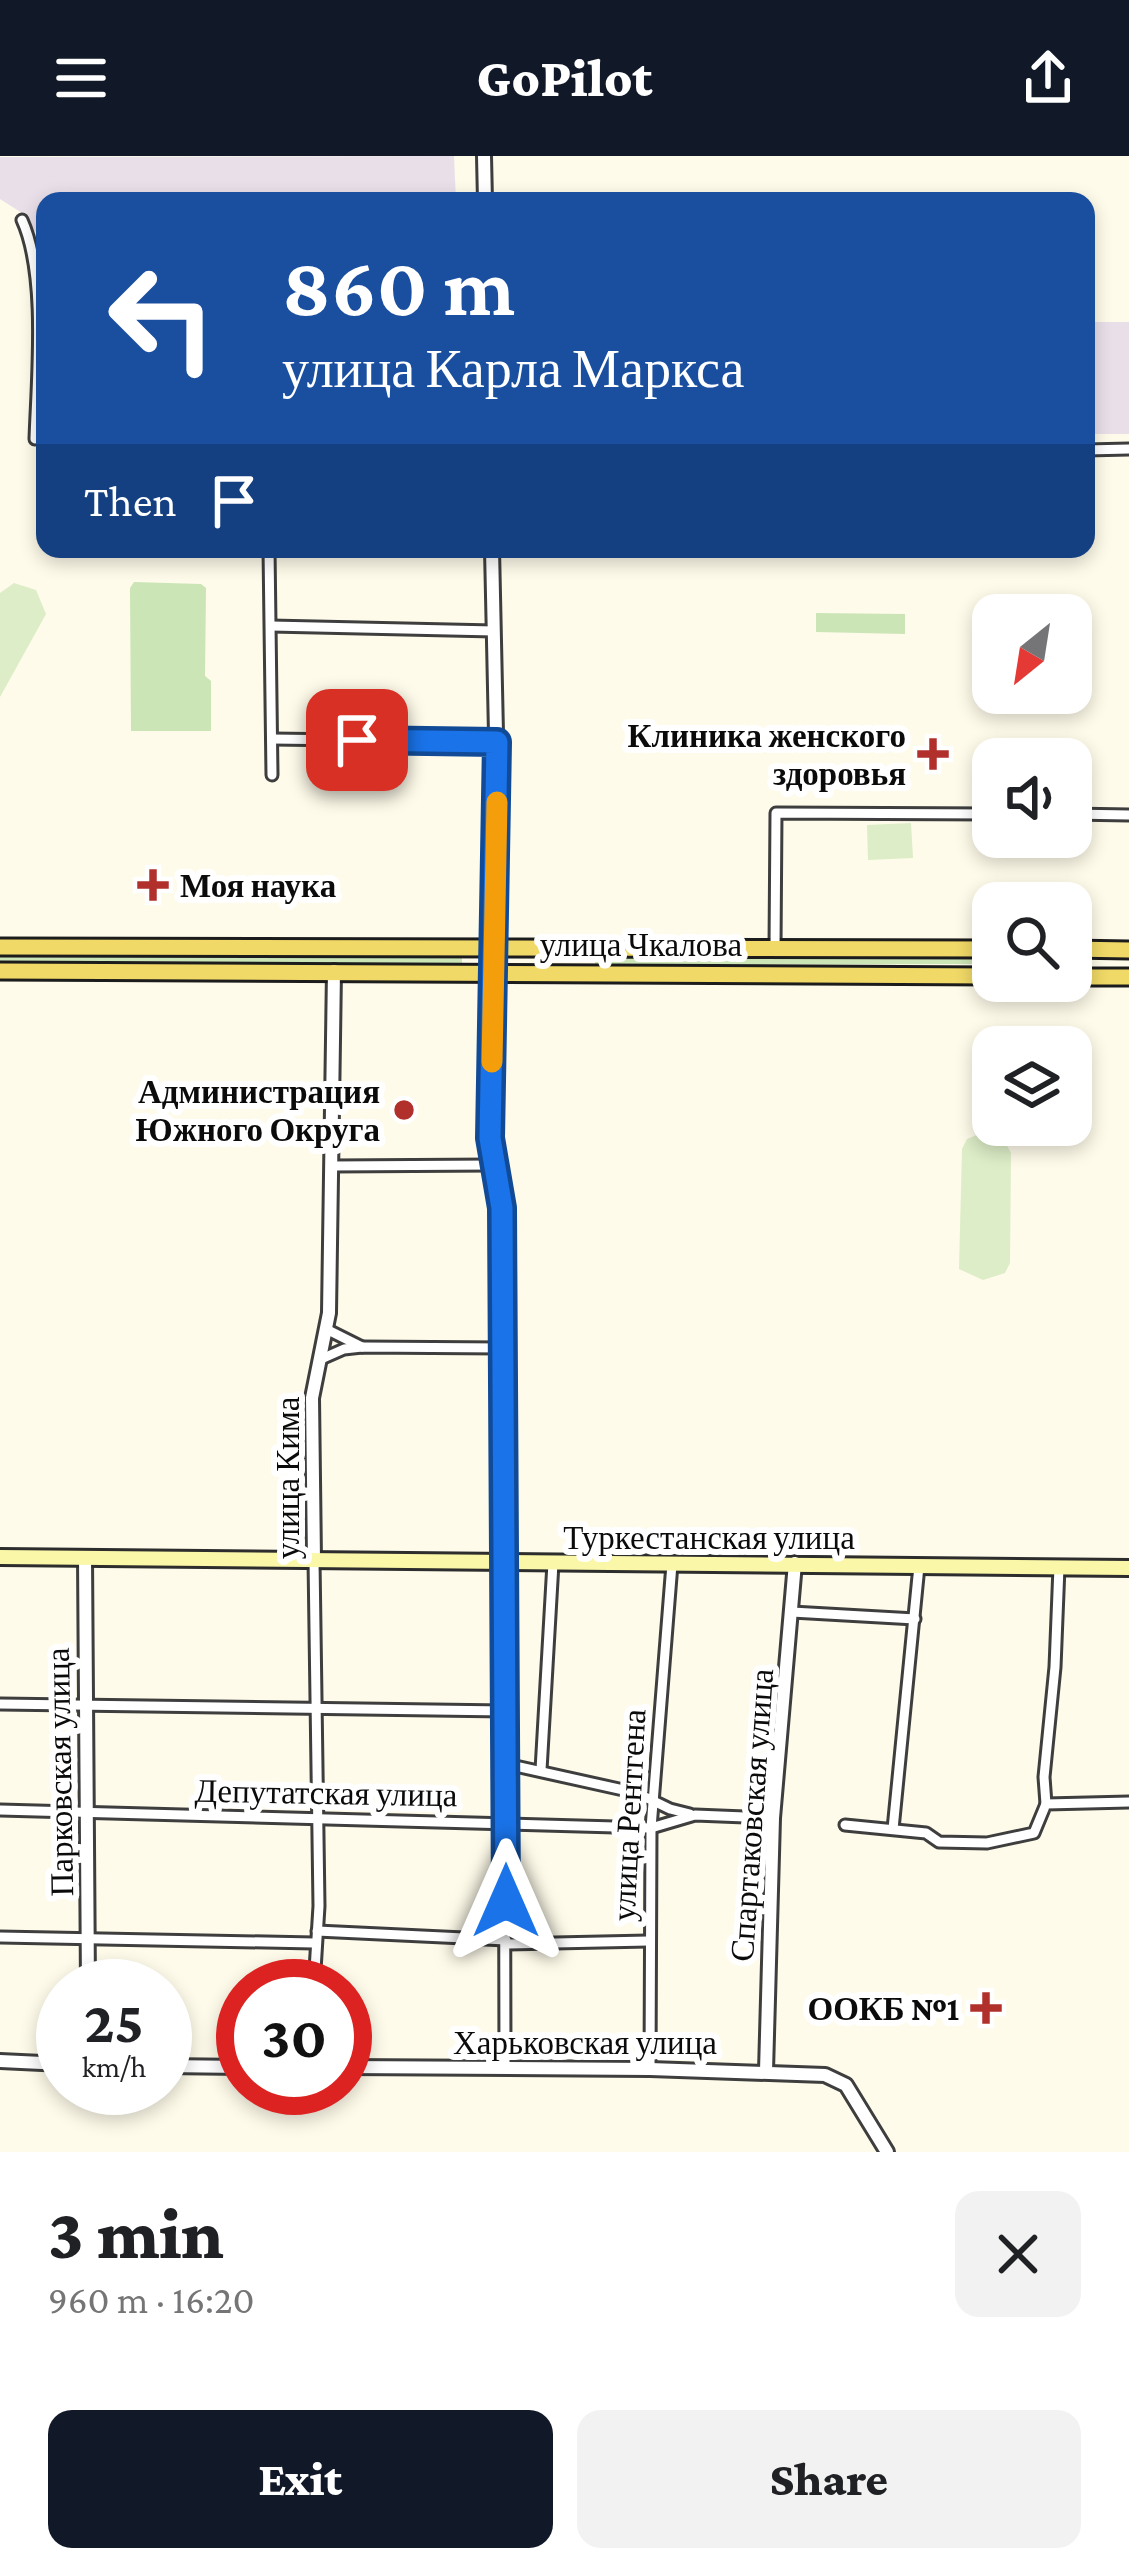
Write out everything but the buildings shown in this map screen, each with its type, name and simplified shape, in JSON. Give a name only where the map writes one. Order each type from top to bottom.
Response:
[{"type":"main road","name":"улица Чкалова","points":[[0,946],[972,949]]},
{"type":"main road","points":[[494,973],[495,948]]},
{"type":"main road","points":[[588,949],[588,974]]},
{"type":"main road","points":[[1092,949],[1129,950]]},
{"type":"main road","name":"улица Чкалова","points":[[0,971],[972,976]]},
{"type":"main road","points":[[1092,976],[1129,977]]},
{"type":"main road","name":"Туркестанская улица","points":[[0,1556],[1129,1568]]},
{"type":"street","points":[[484,156],[484,192]]},
{"type":"street","points":[[22,220],[34,250],[36,292]]},
{"type":"street","points":[[35,440],[36,433]]},
{"type":"street","points":[[1095,450],[1129,449]]},
{"type":"street","points":[[269,558],[272,775]]},
{"type":"street","points":[[492,558],[495,948]]},
{"type":"street","points":[[271,626],[494,631]]},
{"type":"street","points":[[272,739],[497,742]]},
{"type":"street","points":[[776,947],[776,813],[972,814]]},
{"type":"street","points":[[1092,814],[1129,815]]},
{"type":"street","name":"улица Кима","points":[[314,1959],[312,1399],[328,1330],[334,971]]},
{"type":"street","points":[[494,973],[490,1138],[502,1208],[505,2068]]},
{"type":"street","points":[[332,1166],[494,1165]]},
{"type":"street","points":[[328,1330],[362,1347]]},
{"type":"street","points":[[319,1360],[362,1347],[502,1348]]},
{"type":"street","name":"Парковская улица","points":[[85,1557],[88,1959]]},
{"type":"street","points":[[542,1770],[553,1563]]},
{"type":"street","name":"Спартаковская улица","points":[[766,2071],[772,1818],[795,1563]]},
{"type":"street","name":"улица Рентгена","points":[[650,2069],[651,1828],[672,1564]]},
{"type":"street","points":[[893,1829],[919,1565]]},
{"type":"street","points":[[845,1826],[926,1834],[939,1842],[987,1843],[1034,1833],[1046,1804],[1059,1567]]},
{"type":"street","points":[[792,1612],[915,1618]]},
{"type":"street","points":[[0,1704],[505,1711]]},
{"type":"street","points":[[506,1764],[653,1798],[670,1809],[695,1815],[772,1818]]},
{"type":"street","points":[[1046,1804],[1129,1802]]},
{"type":"street","name":"Депутатская улица","points":[[0,1810],[651,1828],[695,1815]]},
{"type":"street","points":[[317,1931],[506,1942],[648,1941]]},
{"type":"street","points":[[0,1937],[314,1943]]},
{"type":"street","points":[[0,2061],[36,2063]]},
{"type":"street","name":"Харьковская улица","points":[[372,2067],[825,2075],[846,2086],[887,2152]]},
{"type":"shaded area","points":[[454,156],[456,192],[36,192],[36,231],[31,232],[22,213],[0,199],[0,157]]},
{"type":"shaded area","points":[[1095,322],[1129,322],[1129,434],[1095,434]]},
{"type":"green space","points":[[134,582],[206,588],[205,676],[211,681],[211,731],[131,731],[130,588]]},
{"type":"green space","points":[[14,583],[36,590],[46,614],[0,697],[0,593]]},
{"type":"green space","points":[[816,613],[905,614],[905,634],[816,632]]},
{"type":"green space","points":[[911,823],[913,858],[868,860],[867,825]]},
{"type":"green space","points":[[0,953],[462,955],[462,965],[0,961]]},
{"type":"green space","points":[[595,955],[972,956],[972,964],[595,965]]},
{"type":"green space","points":[[972,1137],[972,1146],[1007,1146],[1011,1153],[1010,1263],[1005,1273],[983,1280],[959,1269],[962,1149]]},
{"type":"slow traffic","points":[[492,1062],[497,802]]},
{"type":"place","name":"Клиника женского здоровья","points":[[933,754]]},
{"type":"place","name":"Моя наука","points":[[153,885]]},
{"type":"place","name":"Администрация Южного Округа","points":[[404,1110]]},
{"type":"place","name":"ООКБ №1","points":[[986,2008]]},
{"type":"route","points":[[357,740],[497,742],[490,1138],[502,1208],[506,1901]]}]
